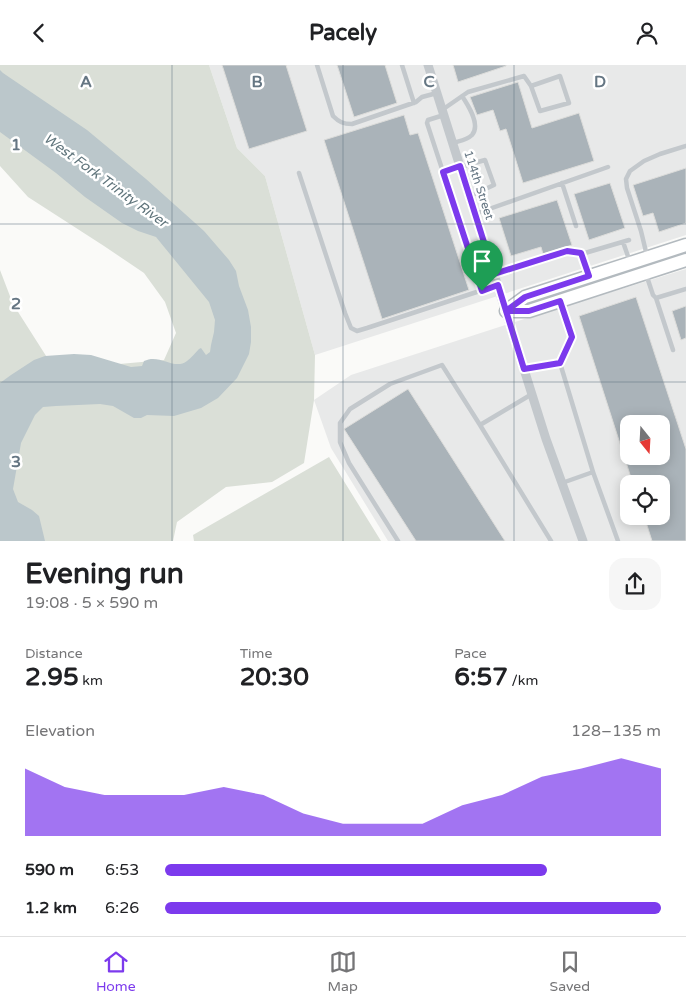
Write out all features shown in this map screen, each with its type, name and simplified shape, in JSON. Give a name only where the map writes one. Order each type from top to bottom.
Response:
[{"type":"street","name":"114th Street","points":[[428,65],[532,394],[583,541]]},
{"type":"street","points":[[506,311],[525,297],[686,245]]},
{"type":"street","points":[[647,257],[649,271]]},
{"type":"street","points":[[506,311],[529,311],[686,260]]},
{"type":"lane","points":[[317,65],[332,116],[345,124],[352,124],[414,103],[422,97],[437,93]]},
{"type":"lane","points":[[402,65],[414,103]]},
{"type":"lane","points":[[482,291],[427,121],[443,112],[468,93],[524,76],[531,86],[540,111],[569,103],[560,77],[531,86]]},
{"type":"lane","points":[[453,143],[468,138],[475,130],[473,115],[462,96]]},
{"type":"lane","points":[[647,257],[626,179],[630,171],[644,161],[686,146]]},
{"type":"lane","points":[[443,172],[484,160],[494,185],[470,196]]},
{"type":"lane","points":[[476,214],[608,167]]},
{"type":"lane","points":[[299,173],[351,328],[357,331],[498,285]]},
{"type":"lane","points":[[562,183],[576,226]]},
{"type":"lane","points":[[494,274],[567,251],[585,253],[629,240]]},
{"type":"lane","points":[[623,242],[630,263]]},
{"type":"lane","points":[[581,253],[589,276]]},
{"type":"lane","points":[[649,271],[653,295],[656,298],[673,350]]},
{"type":"lane","points":[[656,298],[686,289]]},
{"type":"lane","points":[[560,301],[572,337],[560,363],[593,472],[618,541]]},
{"type":"lane","points":[[524,369],[560,363]]},
{"type":"lane","points":[[398,541],[349,463],[340,442],[340,423],[350,409],[390,384],[442,365],[551,541]]},
{"type":"lane","points":[[480,425],[532,394]]},
{"type":"lane","points":[[562,483],[593,472]]},
{"type":"shaded area","points":[[0,65],[209,65],[237,148],[265,176],[315,355],[314,400],[304,463],[272,482],[226,487],[177,522],[173,541],[0,541],[0,270],[13,304],[48,359],[108,365],[164,360],[176,333],[165,302],[144,273],[28,197],[0,166]]},
{"type":"shaded area","points":[[209,65],[686,65],[686,235],[315,355],[265,176],[237,148]]},
{"type":"shaded area","points":[[686,269],[686,541],[388,541],[331,448],[314,400],[351,375]]},
{"type":"shaded area","points":[[329,457],[381,541],[194,541],[193,535]]},
{"type":"water","name":"West Fork Trinity River","points":[[0,70],[87,130],[204,231],[236,271],[239,286],[248,310],[251,327],[249,354],[237,378],[218,398],[201,408],[174,416],[147,415],[141,418],[134,418],[113,406],[100,404],[43,407],[35,415],[21,443],[13,489],[18,502],[39,516],[45,541],[0,541],[0,383],[34,360],[45,356],[91,355],[131,367],[142,366],[144,361],[150,359],[182,364],[201,348],[206,355],[210,352],[215,320],[209,302],[156,237],[122,223],[0,132]]},
{"type":"building","points":[[222,65],[286,65],[307,131],[249,149]]},
{"type":"building","points":[[337,65],[385,65],[397,103],[354,117]]},
{"type":"building","points":[[453,65],[506,65],[506,66],[458,82]]},
{"type":"building","points":[[518,82],[532,128],[579,113],[594,161],[523,183],[506,129],[500,131],[493,110],[477,115],[470,97]]},
{"type":"building","points":[[404,115],[410,135],[418,133],[469,290],[382,319],[324,140]]},
{"type":"building","points":[[686,168],[686,223],[659,232],[653,213],[643,216],[633,185]]},
{"type":"building","points":[[610,183],[625,228],[589,240],[574,194]]},
{"type":"building","points":[[557,200],[572,245],[543,254],[541,247],[511,256],[499,218]]},
{"type":"building","points":[[636,297],[686,449],[686,541],[652,541],[647,525],[670,525],[670,475],[630,475],[627,465],[670,465],[670,415],[620,415],[620,444],[579,316]]},
{"type":"building","points":[[686,306],[686,338],[681,340],[672,311]]},
{"type":"building","points":[[408,389],[505,541],[416,541],[344,429]]},
{"type":"route","points":[[482,291],[443,172],[460,166],[494,274],[567,251],[581,253],[589,276],[525,297],[506,311],[529,311],[560,301],[572,337],[560,363],[524,369],[498,285],[482,291]]}]
